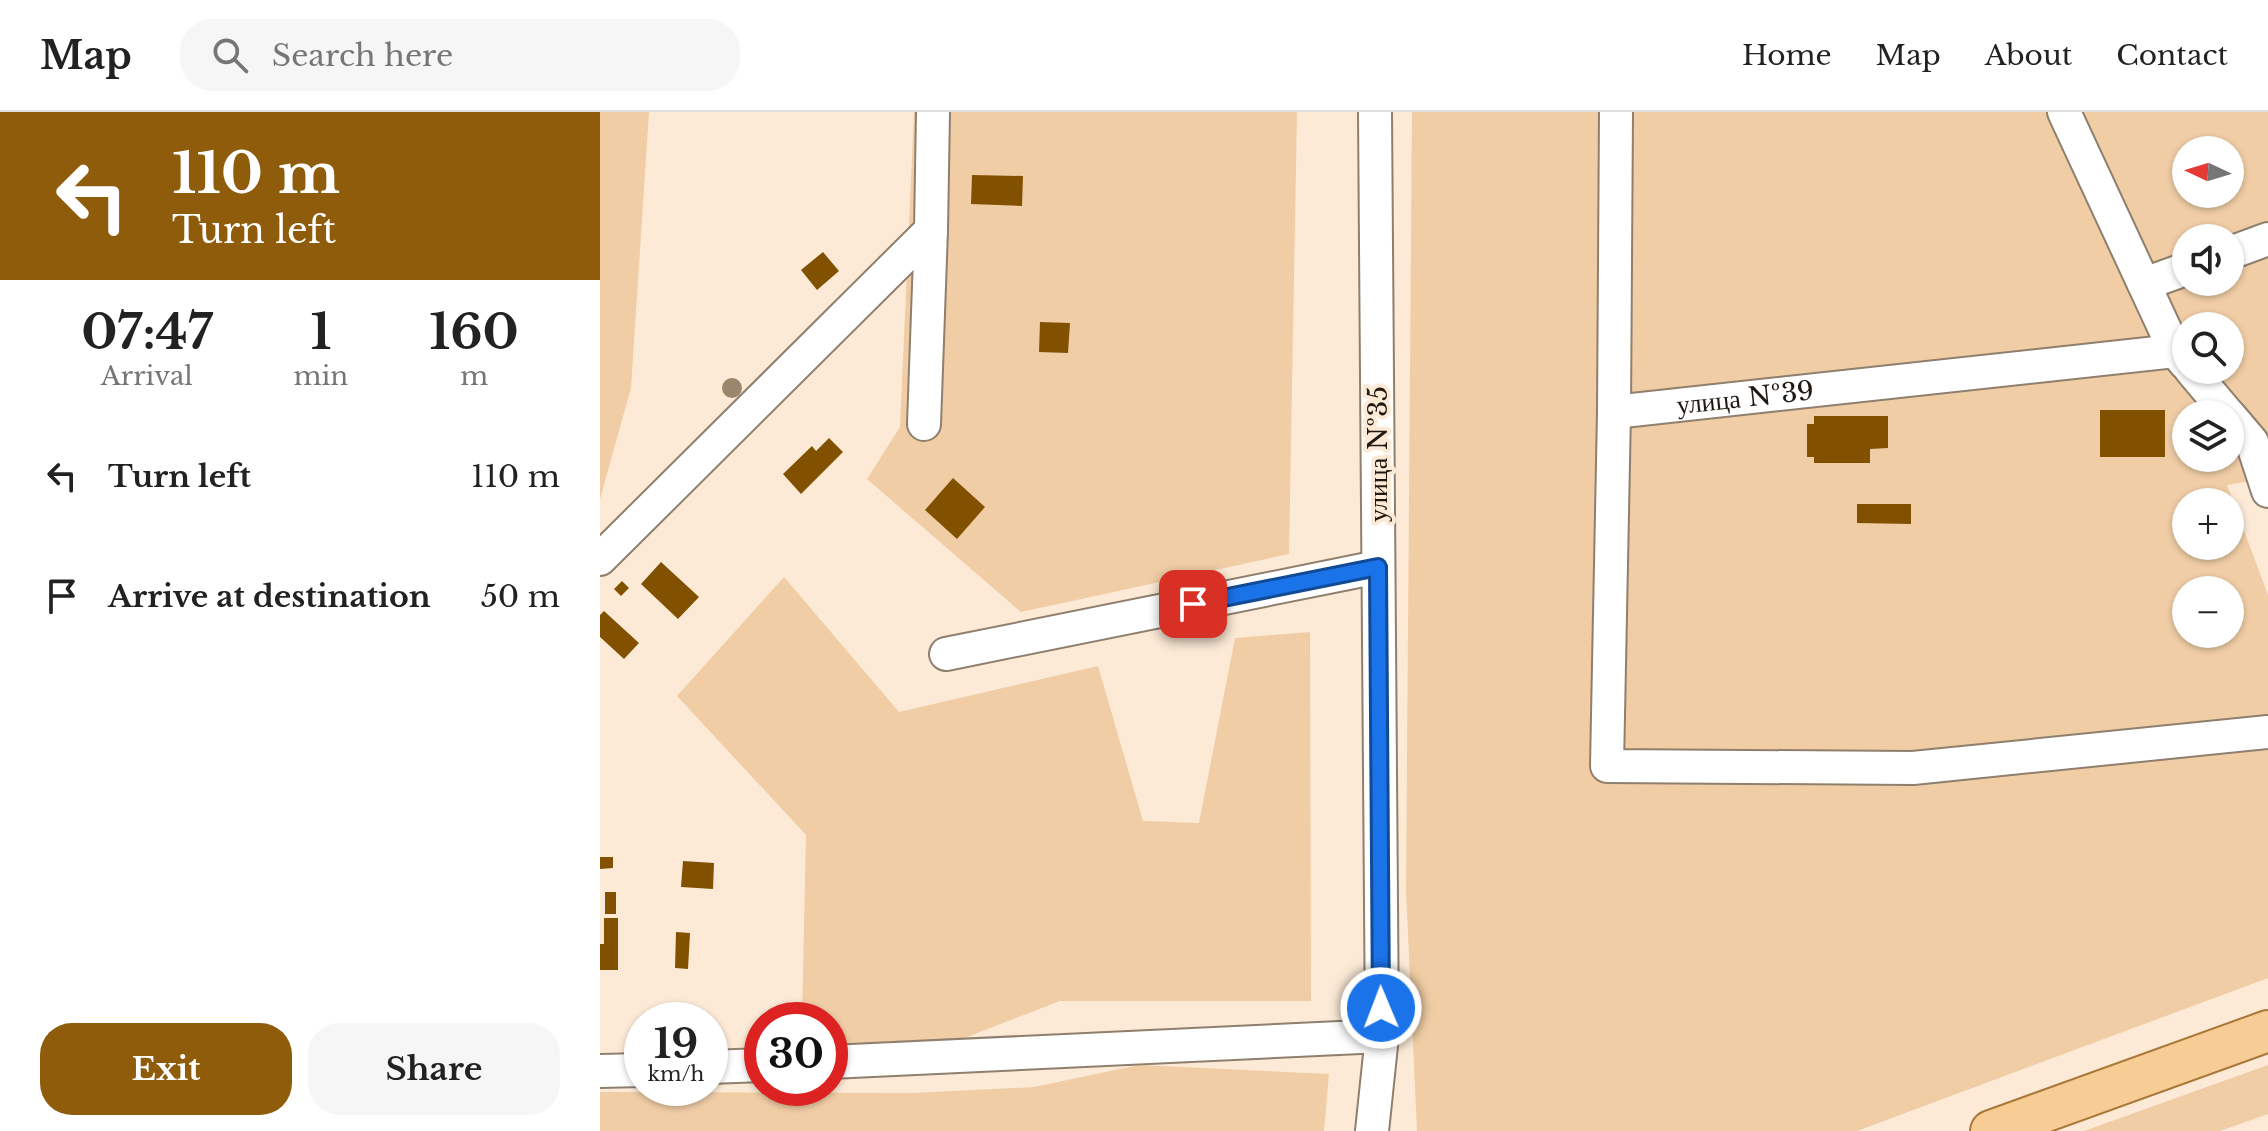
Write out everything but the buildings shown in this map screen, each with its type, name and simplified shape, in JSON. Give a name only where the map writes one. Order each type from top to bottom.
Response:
[{"type":"main road","points":[[1991,1131],[2268,1031]]},
{"type":"street","points":[[924,424],[933,112]]},
{"type":"street","name":"улица №35","points":[[1372,1131],[1382,1036],[1375,112]]},
{"type":"street","points":[[1616,112],[1607,766],[1913,768],[2268,732]]},
{"type":"street","points":[[2064,112],[2172,339]]},
{"type":"street","points":[[600,559],[931,230]]},
{"type":"street","points":[[2244,248],[2268,239]]},
{"type":"street","points":[[2144,284],[2172,274]]},
{"type":"street","name":"улица №39","points":[[1614,412],[2172,363]]},
{"type":"street","points":[[2203,384],[2216,400]]},
{"type":"street","points":[[2244,433],[2252,442],[2268,491]]},
{"type":"street","points":[[946,654],[1378,567]]},
{"type":"street","points":[[848,1061],[1382,1036]]},
{"type":"street","points":[[600,1071],[624,1070]]},
{"type":"shaded area","points":[[600,112],[649,112],[631,388],[600,499]]},
{"type":"shaded area","points":[[914,112],[1297,112],[1289,554],[1021,612],[867,479],[900,427]]},
{"type":"shaded area","points":[[1412,112],[2268,112],[2268,478],[2227,485],[2228,488],[2172,488],[2172,560],[2244,560],[2244,531],[2268,595],[2268,978],[1857,1131],[1417,1131],[1406,890]]},
{"type":"shaded area","points":[[784,577],[899,712],[1098,666],[1143,821],[1199,823],[1235,638],[1310,632],[1311,1001],[1060,1001],[941,1047],[848,1045],[848,1002],[802,1002],[806,835],[677,696]]},
{"type":"shaded area","points":[[1139,1065],[1329,1074],[1324,1131],[600,1131],[600,1092],[624,1092],[624,1106],[728,1106],[728,1092],[744,1092],[744,1106],[848,1106],[848,1093],[1034,1087]]},
{"type":"shaded area","points":[[2268,1065],[2268,1114],[2220,1131],[2084,1131]]},
{"type":"route","points":[[1193,604],[1378,567],[1381,1008]]}]
